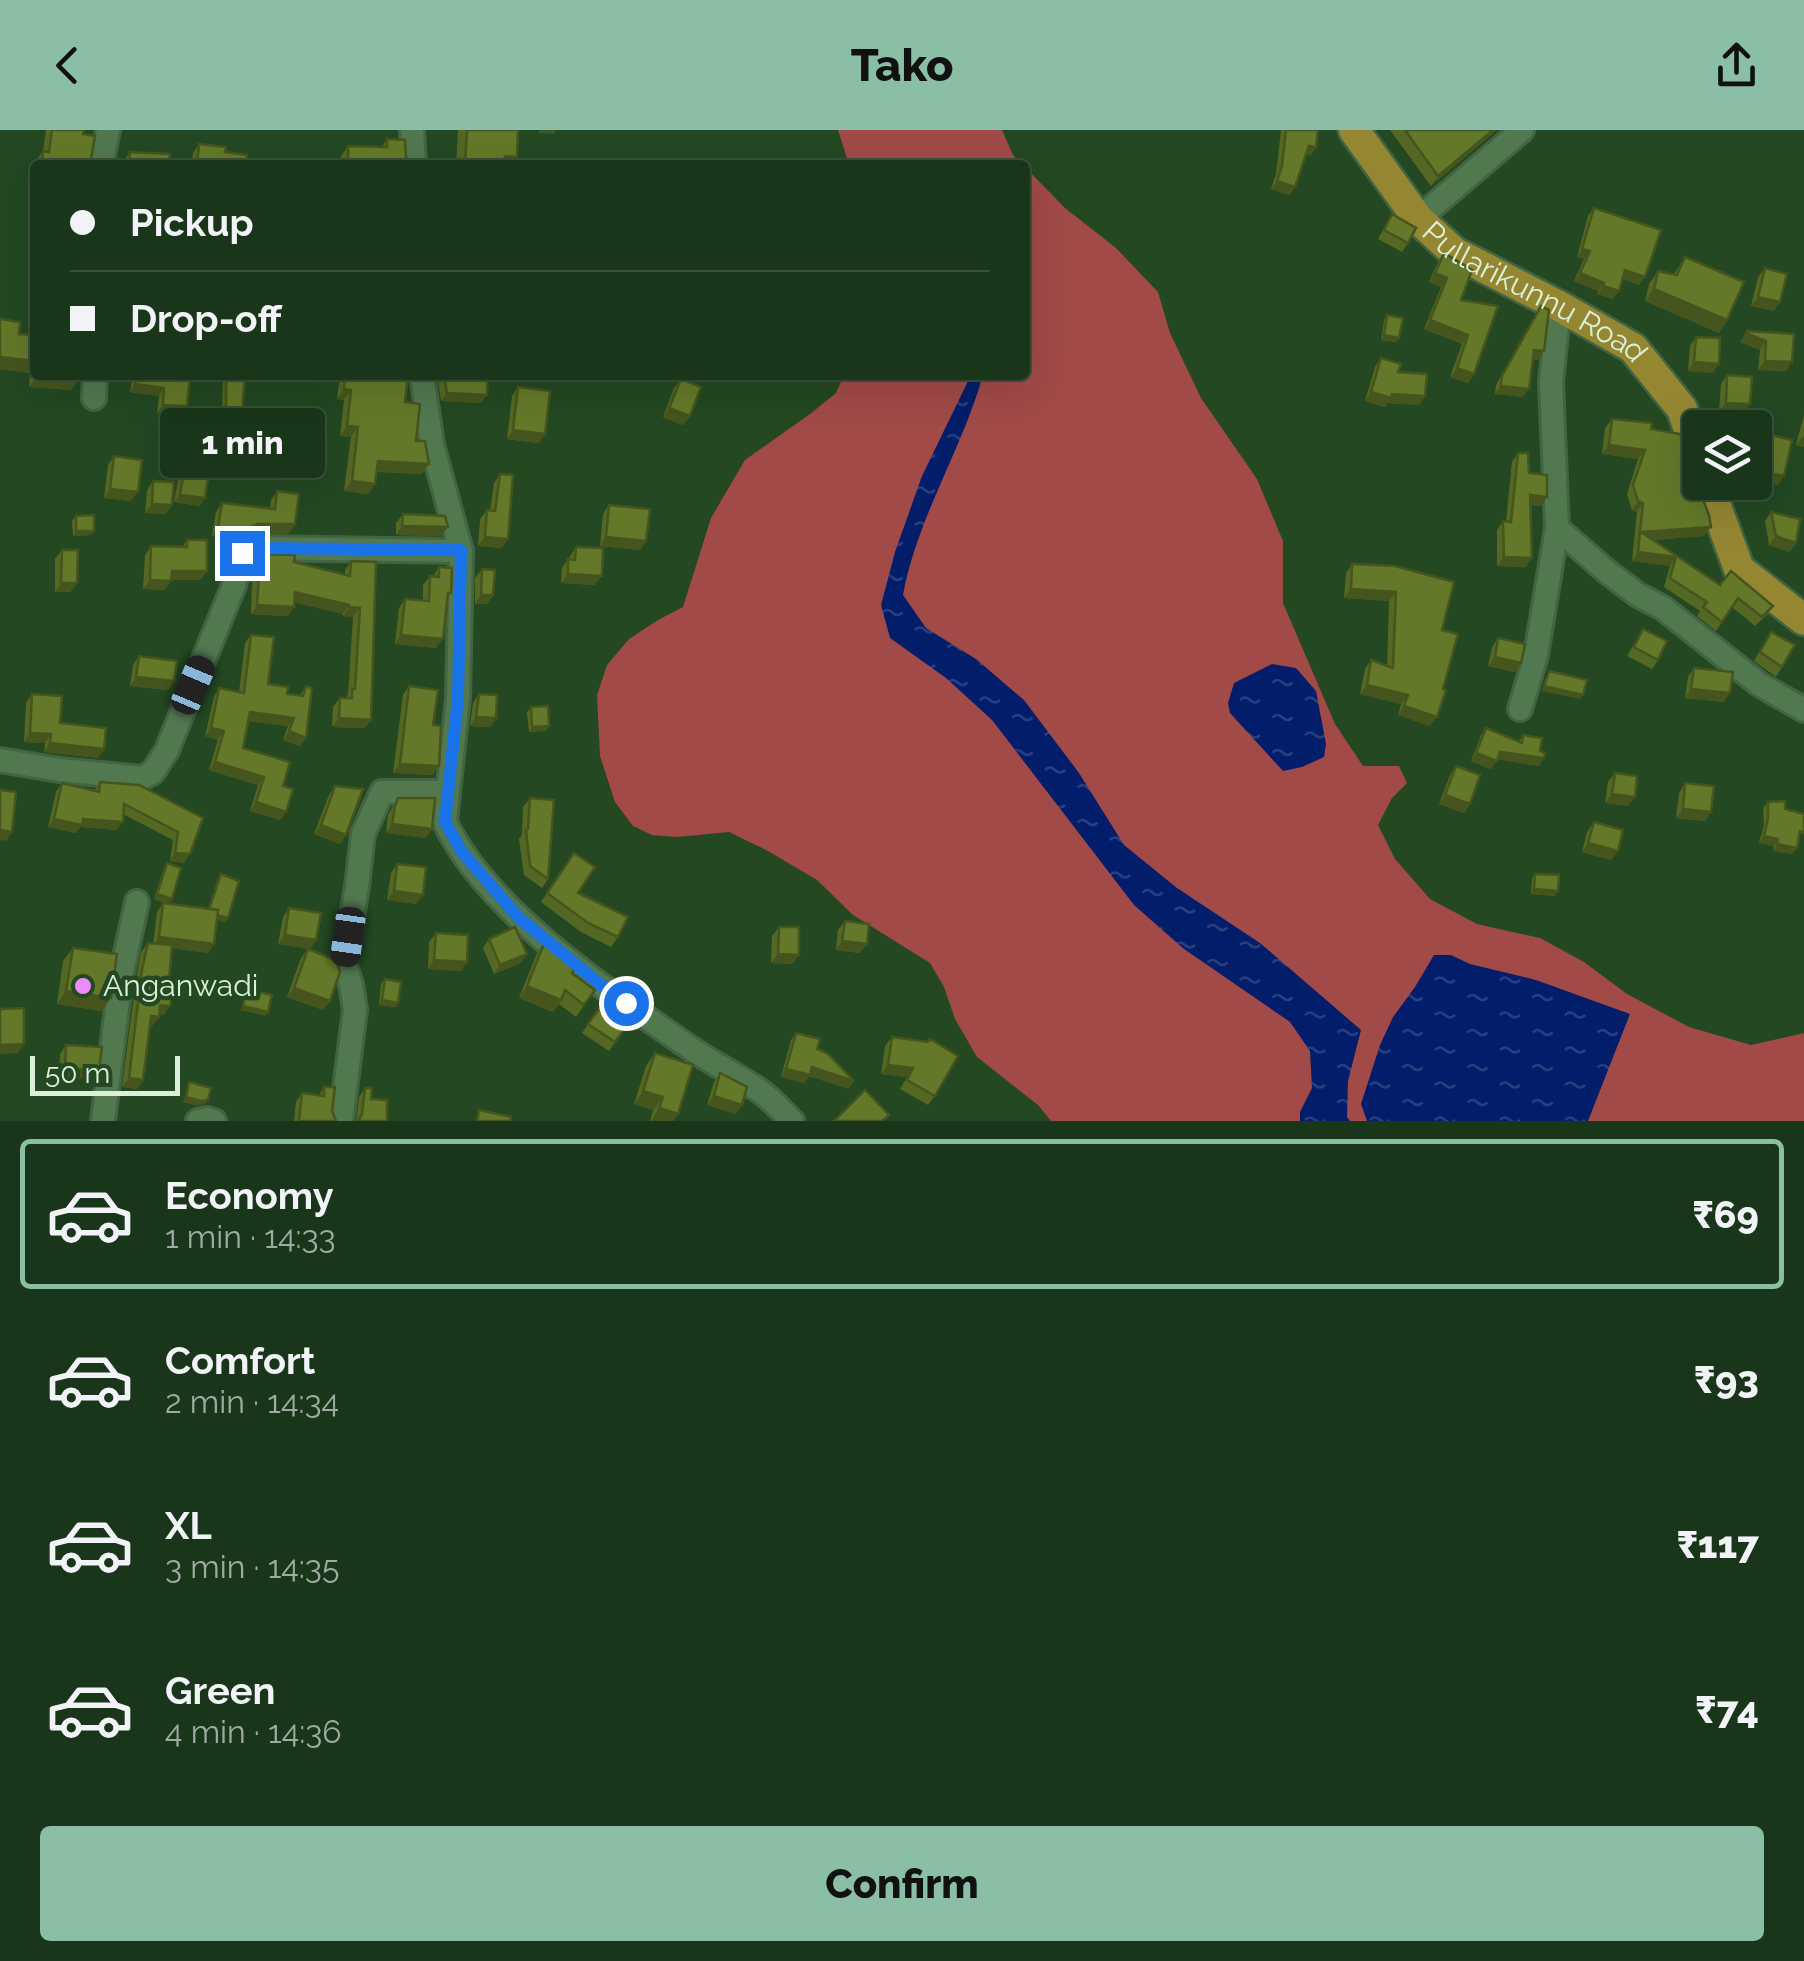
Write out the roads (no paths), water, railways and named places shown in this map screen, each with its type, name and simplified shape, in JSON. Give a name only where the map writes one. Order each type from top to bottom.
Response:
[{"type":"main road","name":"Pullarikunnu Road","points":[[1354,130],[1418,219],[1454,252],[1633,348],[1682,410]]},
{"type":"main road","points":[[1714,500],[1739,569],[1804,620]]},
{"type":"street","points":[[102,160],[108,130]]},
{"type":"street","points":[[412,130],[414,160]]},
{"type":"street","points":[[1418,219],[1522,130]]},
{"type":"street","points":[[1520,709],[1536,655],[1556,528],[1552,382],[1560,306]]},
{"type":"street","points":[[423,380],[432,444],[461,550],[458,698],[445,822],[453,838],[518,917],[602,986],[766,1096],[792,1121]]},
{"type":"street","points":[[1556,528],[1638,595],[1663,608],[1760,684],[1804,710]]},
{"type":"street","points":[[0,760],[142,778],[153,772],[168,750],[234,585],[242,553],[251,548],[461,550]]},
{"type":"street","points":[[341,1121],[355,1010],[344,964],[363,834],[382,792],[448,792]]},
{"type":"street","points":[[103,1121],[121,976],[137,902]]},
{"type":"street","points":[[198,1121],[214,1121]]},
{"type":"water","points":[[969,380],[981,380],[918,539],[903,595],[926,628],[976,659],[1024,700],[1079,773],[1124,845],[1177,888],[1260,943],[1361,1030],[1348,1081],[1350,1121],[1300,1121],[1300,1112],[1312,1088],[1310,1051],[1290,1022],[1184,949],[1134,905],[992,720],[946,678],[890,638],[881,605],[922,476]]},
{"type":"water","points":[[1272,664],[1296,668],[1316,691],[1326,744],[1324,757],[1283,771],[1230,713],[1228,703],[1234,683]]},
{"type":"water","points":[[1434,955],[1451,955],[1470,964],[1536,980],[1630,1014],[1588,1121],[1367,1121],[1361,1104],[1380,1045],[1393,1017]]},
{"type":"place","name":"Anganwadi","points":[[83,986]]}]
